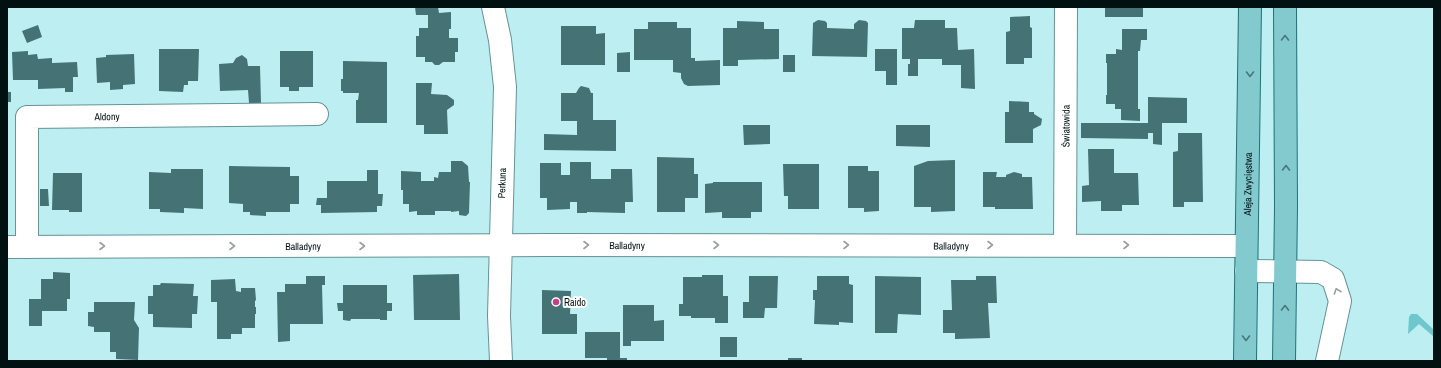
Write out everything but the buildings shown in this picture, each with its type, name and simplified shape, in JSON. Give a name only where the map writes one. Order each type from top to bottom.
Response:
[{"type":"main road","name":"Aleja Zwycięstwa","points":[[1245,361],[1250,7]]},
{"type":"main road","points":[[1284,361],[1286,271],[1285,7]]},
{"type":"street","name":"Perkuna","points":[[493,7],[500,40],[505,87],[500,245],[499,316],[501,361]]},
{"type":"street","name":"Światowida","points":[[1065,245],[1066,7]]},
{"type":"street","name":"Aldony","points":[[17,247],[28,117],[317,114]]},
{"type":"street","name":"Balladyny","points":[[17,247],[500,245],[1246,246]]},
{"type":"street","points":[[1246,271],[1321,272],[1333,279],[1340,301],[1327,361]]},
{"type":"shaded area","points":[[1411,314],[1417,314],[1434,330],[1434,337],[1419,324],[1408,334],[1409,317]]},
{"type":"place","name":"Raido","points":[[556,302]]}]
